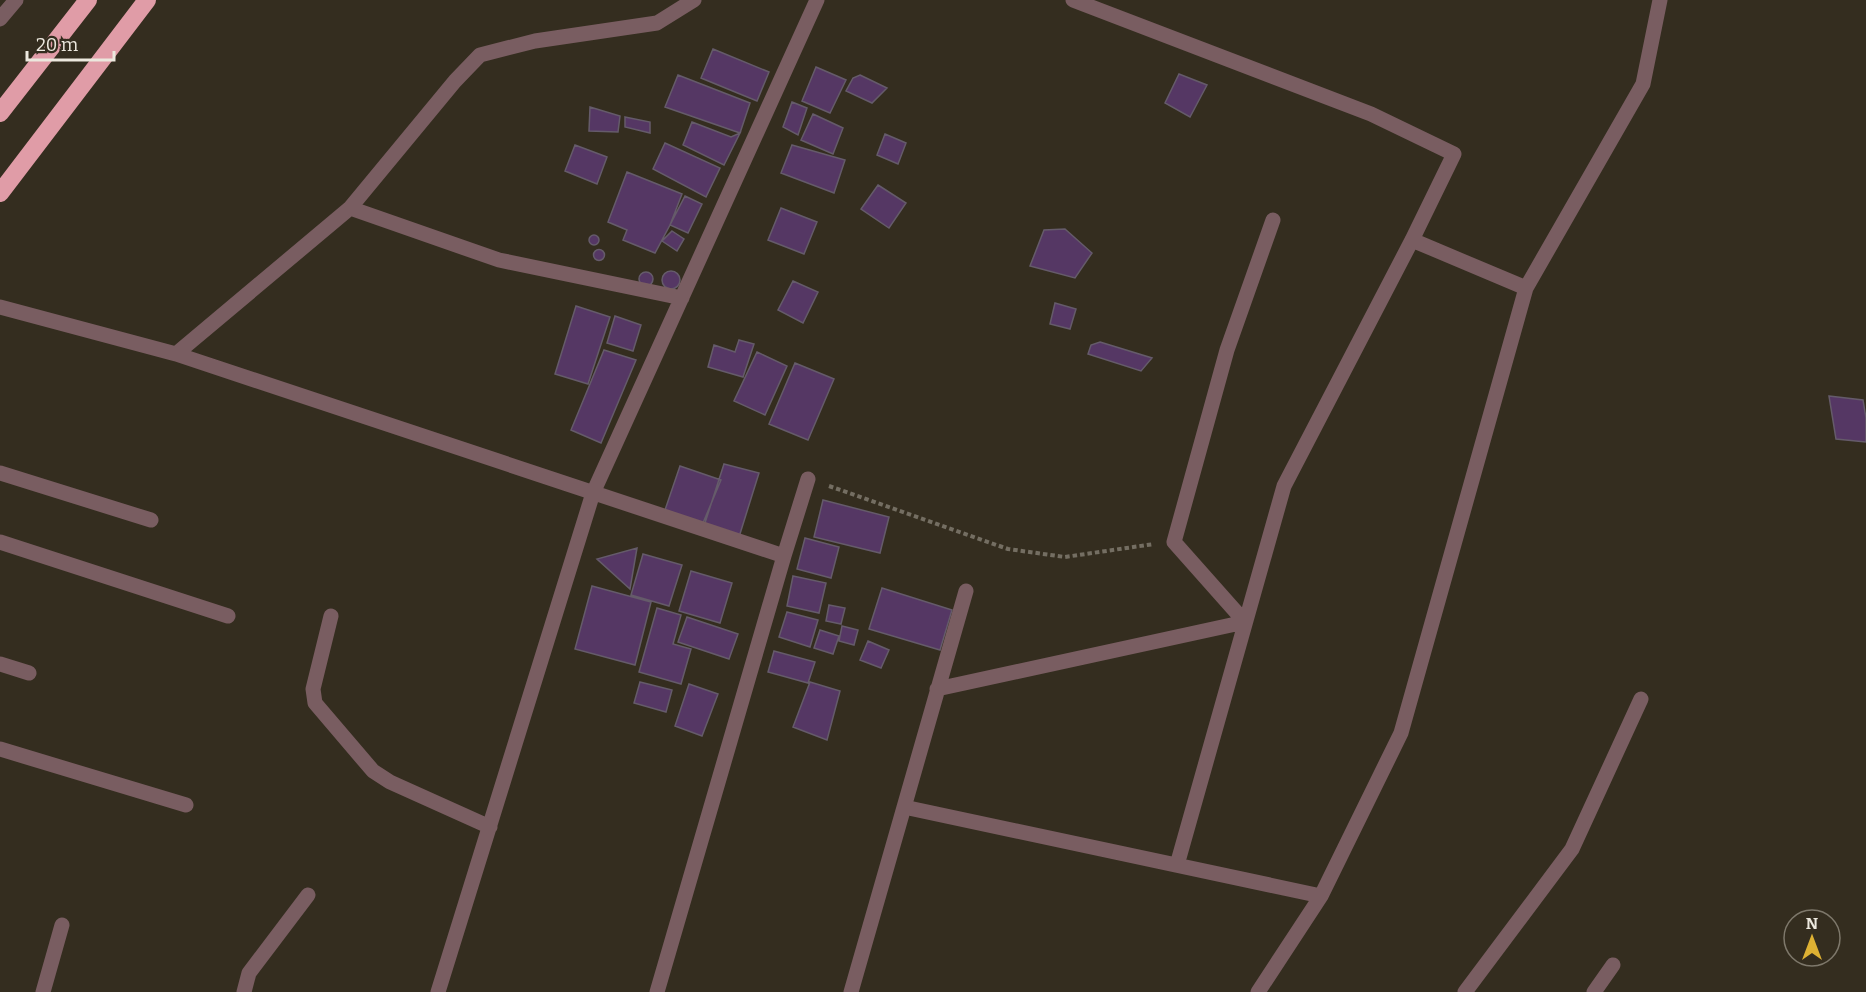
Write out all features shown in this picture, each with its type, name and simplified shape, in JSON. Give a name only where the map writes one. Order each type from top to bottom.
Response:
[{"type":"highway","points":[[0,113],[88,0]]},
{"type":"highway","points":[[0,194],[147,0]]},
{"type":"street","points":[[0,19],[16,0]]},
{"type":"street","points":[[176,354],[350,208],[455,81],[480,55],[535,41],[657,23],[694,0]]},
{"type":"street","points":[[438,992],[593,493],[817,0]]},
{"type":"street","points":[[1073,0],[1371,114],[1454,154],[1412,240],[1284,486],[1177,865]]},
{"type":"street","points":[[1258,992],[1321,896],[1401,733],[1526,288],[1643,84],[1660,0]]},
{"type":"street","points":[[350,208],[500,261],[682,298]]},
{"type":"street","points":[[1245,622],[1174,542],[1227,350],[1273,220]]},
{"type":"street","points":[[1412,240],[1526,288]]},
{"type":"street","points":[[0,307],[176,354],[784,556]]},
{"type":"street","points":[[0,473],[151,520]]},
{"type":"street","points":[[657,992],[808,479]]},
{"type":"street","points":[[0,542],[228,616]]},
{"type":"street","points":[[851,992],[966,591]]},
{"type":"street","points":[[331,616],[313,690],[315,703],[373,771],[390,782],[490,827]]},
{"type":"street","points":[[938,690],[1245,622]]},
{"type":"street","points":[[0,664],[29,673]]},
{"type":"street","points":[[1465,992],[1572,849],[1641,699]]},
{"type":"street","points":[[0,749],[186,805]]},
{"type":"street","points":[[904,807],[1321,896]]},
{"type":"street","points":[[244,992],[249,974],[308,895]]},
{"type":"street","points":[[43,992],[62,925]]},
{"type":"street","points":[[1594,992],[1613,965]]},
{"type":"path","points":[[808,479],[1008,549],[1030,554],[1065,557],[1174,542]]},
{"type":"building","points":[[713,49],[769,72],[757,101],[701,78]]},
{"type":"building","points":[[816,67],[846,80],[830,113],[802,101]]},
{"type":"building","points":[[1179,74],[1207,85],[1190,117],[1165,103]]},
{"type":"building","points":[[678,75],[750,103],[740,133],[665,107]]},
{"type":"building","points":[[860,75],[887,88],[872,103],[846,91],[853,78]]},
{"type":"building","points":[[792,102],[807,108],[798,135],[783,127]]},
{"type":"building","points":[[590,107],[620,116],[618,132],[589,131]]},
{"type":"building","points":[[813,114],[843,128],[833,154],[801,140]]},
{"type":"building","points":[[625,117],[650,122],[650,133],[625,127]]},
{"type":"building","points":[[692,122],[731,137],[740,133],[724,165],[683,145]]},
{"type":"building","points":[[885,134],[906,143],[898,164],[877,155]]},
{"type":"building","points":[[665,143],[720,168],[706,197],[653,169]]},
{"type":"building","points":[[575,145],[607,157],[597,184],[565,171]]},
{"type":"building","points":[[792,145],[845,160],[834,193],[781,173]]},
{"type":"building","points":[[627,172],[682,194],[670,225],[655,253],[623,240],[627,230],[608,222]]},
{"type":"building","points":[[878,185],[906,203],[889,228],[861,209]]},
{"type":"building","points":[[685,196],[702,204],[688,233],[670,225]]},
{"type":"building","points":[[781,208],[817,222],[804,254],[768,240]]},
{"type":"building","points":[[1065,229],[1092,253],[1075,278],[1030,266],[1044,230]]},
{"type":"building","points":[[672,231],[684,239],[677,251],[662,241]]},
{"type":"building","points":[[594,235],[599,240],[594,245],[589,240]]},
{"type":"building","points":[[599,250],[603,251],[603,259],[599,260],[595,259],[594,255],[595,251]]},
{"type":"building","points":[[671,271],[677,274],[680,280],[677,286],[671,289],[665,286],[662,280],[665,274]]},
{"type":"building","points":[[646,272],[651,274],[653,279],[651,284],[646,286],[641,284],[639,279],[641,274]]},
{"type":"building","points":[[793,281],[818,292],[803,323],[778,310]]},
{"type":"building","points":[[1055,303],[1076,309],[1070,329],[1050,324]]},
{"type":"building","points":[[576,306],[610,317],[588,384],[555,374]]},
{"type":"building","points":[[615,316],[641,325],[633,351],[607,343]]},
{"type":"building","points":[[739,340],[754,344],[743,377],[708,367],[714,345],[735,352]]},
{"type":"building","points":[[1100,342],[1152,358],[1141,371],[1088,354],[1091,345]]},
{"type":"building","points":[[604,350],[636,360],[601,443],[571,430]]},
{"type":"building","points":[[757,352],[787,366],[765,415],[734,401]]},
{"type":"building","points":[[795,363],[834,379],[808,440],[769,424]]},
{"type":"building","points":[[1829,396],[1863,400],[1866,442],[1836,439]]},
{"type":"building","points":[[724,464],[759,473],[739,537],[704,526]]},
{"type":"building","points":[[680,466],[721,480],[703,523],[665,510]]},
{"type":"building","points":[[823,500],[889,517],[880,553],[814,537]]},
{"type":"building","points":[[805,538],[839,547],[831,578],[797,569]]},
{"type":"building","points":[[637,548],[630,589],[597,559]]},
{"type":"building","points":[[643,554],[682,565],[669,606],[631,595]]},
{"type":"building","points":[[691,571],[732,583],[720,623],[679,611]]},
{"type":"building","points":[[793,576],[826,583],[819,613],[787,606]]},
{"type":"building","points":[[592,586],[651,602],[635,665],[575,649]]},
{"type":"building","points":[[882,588],[952,610],[940,650],[869,629]]},
{"type":"building","points":[[829,605],[845,608],[841,624],[826,621]]},
{"type":"building","points":[[657,608],[681,615],[673,644],[691,649],[681,684],[639,672]]},
{"type":"building","points":[[787,612],[818,620],[810,647],[779,637]]},
{"type":"building","points":[[687,617],[738,634],[729,659],[678,642]]},
{"type":"building","points":[[842,626],[858,630],[854,645],[839,641]]},
{"type":"building","points":[[820,630],[839,636],[833,654],[814,648]]},
{"type":"building","points":[[868,641],[889,650],[881,668],[860,660]]},
{"type":"building","points":[[774,651],[815,662],[808,683],[768,672]]},
{"type":"building","points":[[640,682],[672,690],[666,712],[634,703]]},
{"type":"building","points":[[810,682],[840,691],[827,740],[793,727]]},
{"type":"building","points":[[689,684],[718,694],[702,736],[675,726]]}]
